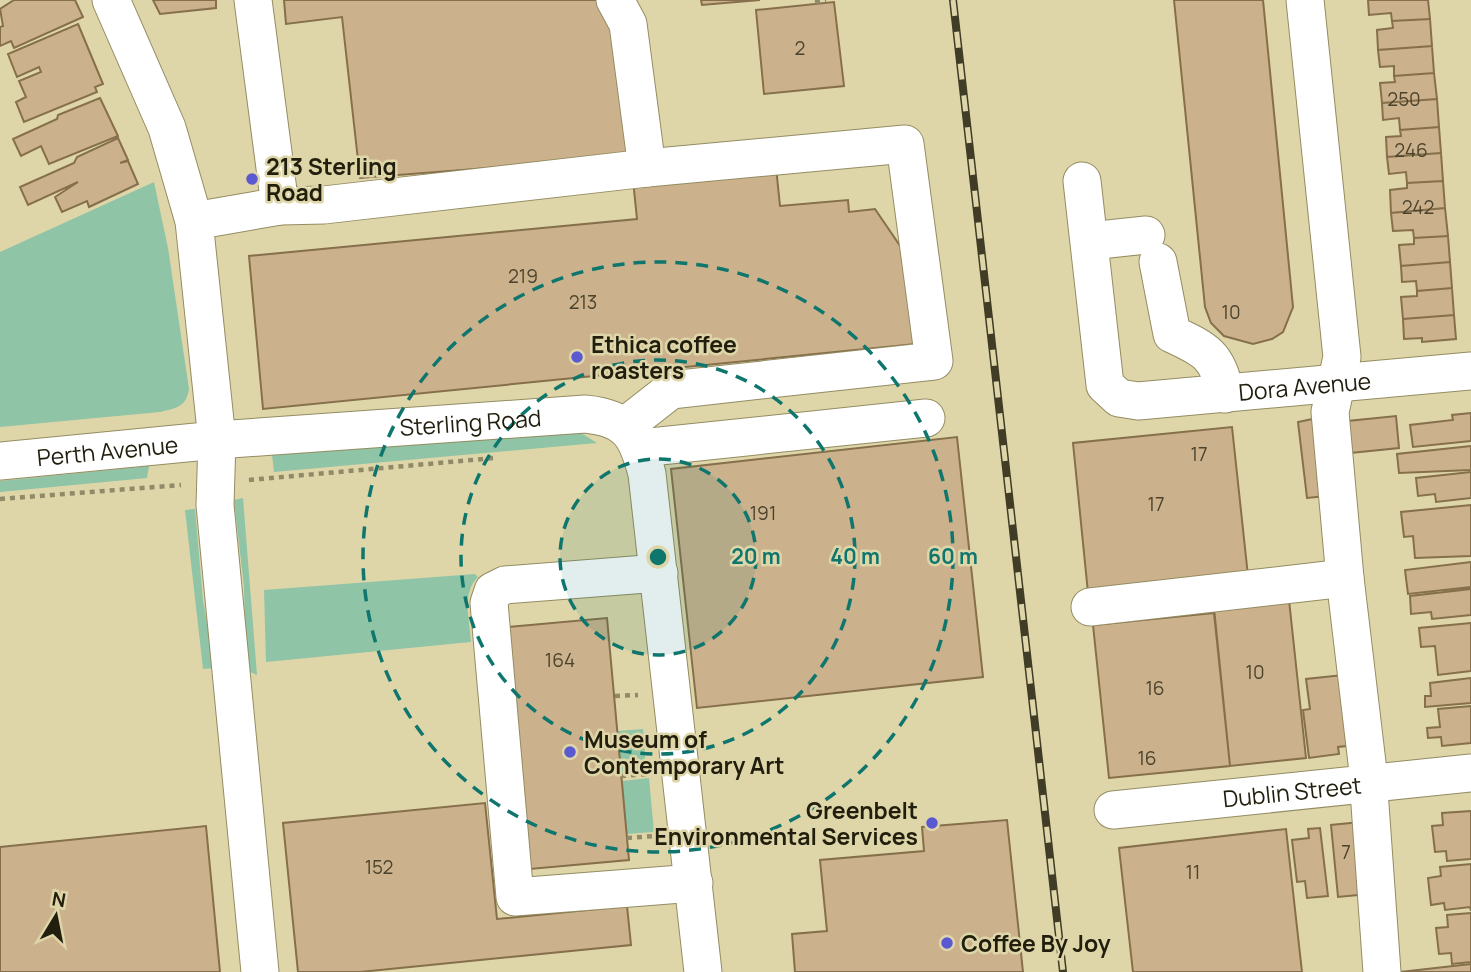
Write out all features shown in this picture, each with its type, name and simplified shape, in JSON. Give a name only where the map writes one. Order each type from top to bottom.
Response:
[{"type":"street","points":[[111,0],[166,128],[194,221],[217,440],[216,482],[260,972]]},
{"type":"street","points":[[253,0],[280,206]]},
{"type":"street","points":[[615,0],[628,24],[647,168]]},
{"type":"street","points":[[1305,0],[1342,357],[1330,412],[1368,784],[1382,972]]},
{"type":"street","points":[[194,221],[280,206],[324,205],[647,168],[905,144],[934,361],[671,390],[633,437]]},
{"type":"street","points":[[1082,181],[1090,241],[1152,248],[1172,334],[1203,347],[1222,370],[1225,394]]},
{"type":"street","name":"Dora Avenue","points":[[1090,241],[1105,385],[1119,398],[1138,401],[1471,371]]},
{"type":"street","name":"Sterling Road","points":[[217,440],[585,414],[610,418],[633,437]]},
{"type":"street","points":[[633,437],[926,418]]},
{"type":"street","points":[[633,437],[647,474],[702,972]]},
{"type":"street","name":"Perth Avenue","points":[[0,461],[217,440]]},
{"type":"street","points":[[659,573],[505,585],[493,591],[489,603],[515,897],[694,883]]},
{"type":"street","points":[[1090,607],[1345,578]]},
{"type":"street","name":"Dublin Street","points":[[1113,810],[1471,773]]},
{"type":"path","points":[[815,2],[826,0]]},
{"type":"path","points":[[0,499],[508,457]]},
{"type":"path","points":[[615,696],[646,694]]},
{"type":"path","points":[[621,776],[653,774]]},
{"type":"path","points":[[627,838],[658,836]]},
{"type":"green space","points":[[154,182],[168,248],[189,389],[186,400],[176,408],[160,412],[0,427],[0,252]]},
{"type":"green space","points":[[546,429],[578,431],[597,443],[274,472],[272,455]]},
{"type":"green space","points":[[149,466],[147,478],[0,492],[0,481]]},
{"type":"green space","points":[[243,498],[257,675],[248,671],[246,665],[244,587],[234,500]]},
{"type":"green space","points":[[195,509],[203,600],[215,668],[203,669],[185,510]]},
{"type":"green space","points":[[475,574],[478,577],[468,599],[471,642],[266,662],[264,590]]},
{"type":"green space","points":[[643,729],[646,770],[621,773],[618,731]]},
{"type":"green space","points":[[649,778],[654,832],[627,834],[622,781]]},
{"type":"building","points":[[14,0],[75,0],[83,17],[14,48],[11,41],[0,46],[0,27],[3,26],[0,9]]},
{"type":"building","points":[[153,0],[216,0],[216,8],[160,14]]},
{"type":"building","points":[[284,0],[601,0],[614,30],[628,157],[360,178],[342,17],[286,24]]},
{"type":"building","points":[[701,0],[760,0],[702,5]]},
{"type":"building","points":[[1174,0],[1263,0],[1293,307],[1283,332],[1272,339],[1253,344],[1224,336],[1211,323],[1205,307]]},
{"type":"building","points":[[1368,0],[1428,0],[1430,19],[1392,21],[1391,13],[1369,15]]},
{"type":"building","points":[[834,2],[844,86],[764,94],[756,10]]},
{"type":"building","points":[[1430,19],[1432,46],[1378,50],[1377,30],[1393,28],[1392,21]]},
{"type":"building","points":[[78,24],[103,84],[95,87],[97,92],[24,122],[16,102],[26,97],[19,81],[41,72],[39,67],[17,77],[8,54]]},
{"type":"building","points":[[1432,46],[1434,73],[1394,76],[1394,66],[1380,67],[1378,50]]},
{"type":"building","points":[[1434,73],[1437,99],[1382,103],[1380,83],[1395,82],[1394,76]]},
{"type":"building","points":[[100,98],[118,136],[49,164],[41,146],[21,156],[13,139],[57,119],[58,115]]},
{"type":"building","points":[[1437,99],[1439,127],[1400,130],[1399,118],[1383,120],[1382,103]]},
{"type":"building","points":[[1439,127],[1441,153],[1387,157],[1386,137],[1401,136],[1400,130]]},
{"type":"building","points":[[118,138],[128,160],[120,163],[128,161],[138,184],[89,207],[87,201],[62,212],[55,197],[78,182],[28,205],[20,187],[74,163],[77,157]]},
{"type":"building","points":[[1441,153],[1443,181],[1407,183],[1406,172],[1389,174],[1387,157]]},
{"type":"building","points":[[776,167],[780,206],[848,200],[849,212],[875,209],[909,259],[916,344],[263,409],[249,256],[637,219],[633,180]]},
{"type":"building","points":[[1443,181],[1445,208],[1391,213],[1390,190],[1407,188],[1407,183]]},
{"type":"building","points":[[1445,208],[1448,236],[1414,238],[1413,230],[1393,231],[1391,213]]},
{"type":"building","points":[[1448,236],[1450,262],[1401,266],[1399,245],[1414,244],[1414,238]]},
{"type":"building","points":[[1450,262],[1452,288],[1417,291],[1416,281],[1402,282],[1401,266]]},
{"type":"building","points":[[1452,288],[1454,315],[1403,319],[1401,297],[1417,296],[1417,291]]},
{"type":"building","points":[[1454,315],[1456,339],[1422,342],[1422,338],[1404,339],[1403,319]]},
{"type":"building","points":[[1471,413],[1471,441],[1413,447],[1410,425],[1453,420],[1452,415]]},
{"type":"building","points":[[1396,416],[1399,448],[1341,454],[1338,422]]},
{"type":"building","points":[[1322,417],[1326,496],[1307,498],[1298,422]]},
{"type":"building","points":[[1232,427],[1248,576],[1088,593],[1073,443]]},
{"type":"building","points":[[957,437],[983,677],[697,708],[671,469]]},
{"type":"building","points":[[1471,446],[1471,470],[1399,473],[1397,454]]},
{"type":"building","points":[[1471,472],[1471,498],[1436,502],[1435,494],[1418,496],[1416,478]]},
{"type":"building","points":[[1471,505],[1471,556],[1415,558],[1413,536],[1404,537],[1401,512]]},
{"type":"building","points":[[1471,562],[1471,587],[1408,594],[1405,570]]},
{"type":"building","points":[[1471,589],[1471,615],[1432,619],[1431,612],[1411,614],[1410,596]]},
{"type":"building","points":[[1289,600],[1306,758],[1230,766],[1214,608]]},
{"type":"building","points":[[1214,613],[1230,766],[1109,778],[1093,625]]},
{"type":"building","name":"Museum of Contemporary Art","points":[[607,618],[629,860],[530,869],[508,627]]},
{"type":"building","points":[[1471,623],[1471,671],[1438,675],[1435,646],[1421,647],[1419,628]]},
{"type":"building","points":[[1343,675],[1356,745],[1338,747],[1339,754],[1309,758],[1303,710],[1310,709],[1306,679]]},
{"type":"building","points":[[1471,678],[1471,703],[1425,707],[1425,696],[1431,696],[1430,683]]},
{"type":"building","points":[[1471,706],[1471,743],[1442,746],[1441,737],[1428,738],[1427,728],[1440,727],[1438,709]]},
{"type":"building","points":[[485,803],[497,919],[627,906],[631,945],[360,972],[298,972],[283,823]]},
{"type":"building","points":[[1471,811],[1471,859],[1447,861],[1446,851],[1435,852],[1432,826],[1443,825],[1442,813]]},
{"type":"building","points":[[1007,820],[1023,972],[795,972],[792,934],[827,931],[820,860],[924,851],[922,827]]},
{"type":"building","points":[[1360,822],[1368,894],[1338,897],[1331,825]]},
{"type":"building","points":[[206,826],[220,972],[0,972],[0,847]]},
{"type":"building","points":[[1320,828],[1328,896],[1307,898],[1305,881],[1297,882],[1292,840],[1309,838],[1308,829]]},
{"type":"building","points":[[1286,829],[1302,972],[1133,972],[1119,848]]},
{"type":"building","points":[[1471,864],[1471,911],[1470,907],[1445,910],[1444,903],[1431,905],[1428,878],[1441,876],[1440,867]]},
{"type":"building","points":[[1471,913],[1471,962],[1452,964],[1451,953],[1439,954],[1436,928],[1448,927],[1447,915]]},
{"type":"building","points":[[1471,964],[1471,972],[1400,972]]},
{"type":"railway","points":[[953,0],[1063,972]]},
{"type":"place","name":"213 Sterling Road","points":[[252,179]]},
{"type":"place","name":"Ethica coffee roasters","points":[[577,357]]},
{"type":"place","name":"Museum of Contemporary Art","points":[[570,752]]},
{"type":"place","name":"Greenbelt Environmental Services","points":[[932,823]]},
{"type":"place","name":"Coffee By Joy","points":[[947,943]]}]
